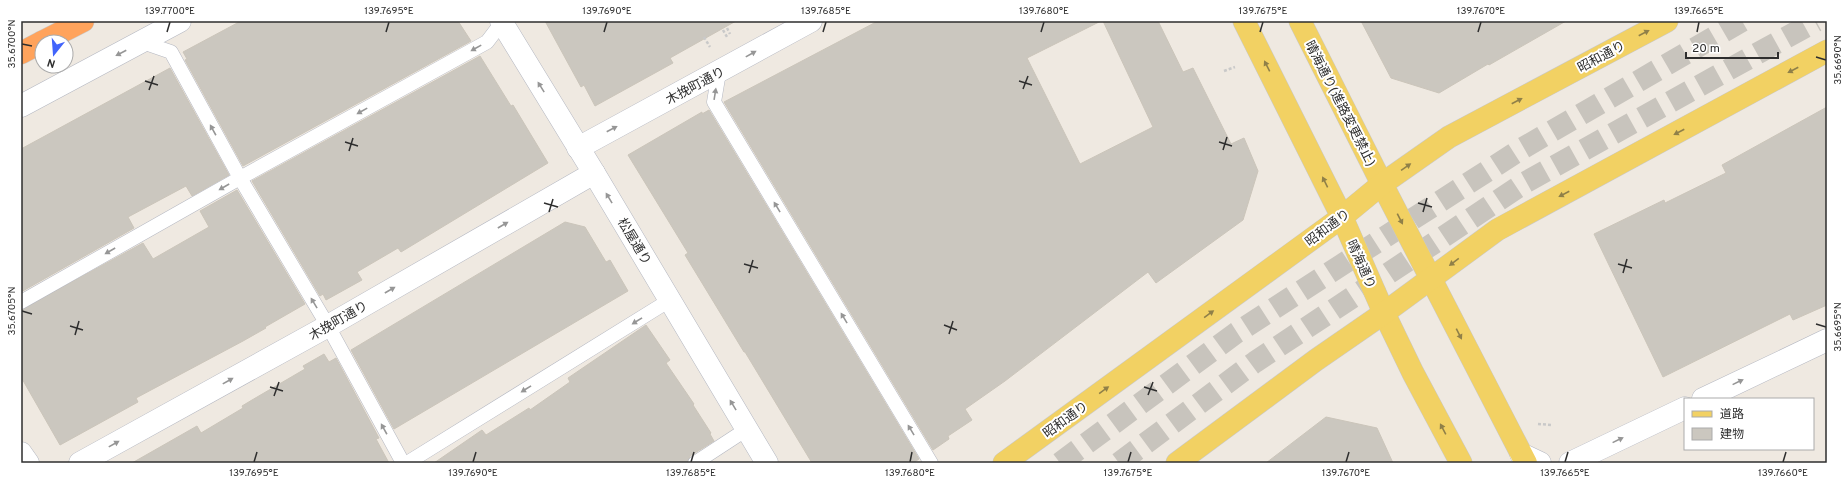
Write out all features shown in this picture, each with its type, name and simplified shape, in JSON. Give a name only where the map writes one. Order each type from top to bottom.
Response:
[{"type":"highway","points":[[58,34],[83,21]]},
{"type":"highway","points":[[21,53],[34,46]]},
{"type":"main road","name":"晴海通り","points":[[1244,21],[1342,217],[1384,313],[1413,373],[1461,463]]},
{"type":"main road","name":"晴海通り(進路変更禁止)","points":[[1300,21],[1382,184]]},
{"type":"main road","name":"昭和通り","points":[[1004,463],[1342,217],[1382,184],[1449,137],[1667,21]]},
{"type":"main road","points":[[1177,463],[1316,360],[1384,313],[1498,230],[1827,51]]},
{"type":"main road","points":[[1382,184],[1523,458]]},
{"type":"street","points":[[21,106],[180,21]]},
{"type":"street","name":"松屋通り","points":[[501,21],[768,463]]},
{"type":"street","name":"木挽町通り","points":[[578,148],[810,21]]},
{"type":"street","name":"木挽町通り","points":[[80,463],[328,326],[594,173]]},
{"type":"street","points":[[1705,398],[1827,340]]},
{"type":"street","points":[[1585,461],[1684,409]]},
{"type":"street","points":[[21,453],[28,463]]},
{"type":"street","points":[[1523,458],[1540,463]]},
{"type":"lane","points":[[21,302],[240,178],[486,42],[501,21]]},
{"type":"lane","points":[[142,42],[171,52],[240,178],[328,326],[403,463]]},
{"type":"lane","points":[[719,72],[714,102],[931,463]]},
{"type":"lane","points":[[407,463],[670,300]]},
{"type":"lane","points":[[695,463],[747,429]]},
{"type":"path","points":[[723,30],[727,37]]},
{"type":"path","points":[[1224,71],[1235,67]]},
{"type":"path","points":[[1537,424],[1552,425]]},
{"type":"building","points":[[241,21],[458,21],[471,41],[243,166],[185,60],[187,59],[183,52]]},
{"type":"building","points":[[545,21],[736,21],[670,58],[673,63],[595,106],[584,85],[581,87]]},
{"type":"building","points":[[878,21],[1101,21],[1027,58],[1080,164],[1153,127],[1103,21],[1158,21],[1183,72],[1193,68],[1231,144],[1244,138],[1258,171],[1243,220],[1156,283],[1148,272],[1005,381],[965,409],[972,420],[948,436],[949,439],[933,450],[724,102]]},
{"type":"building","points":[[1361,21],[1566,21],[1439,93],[1391,78]]},
{"type":"building","points":[[480,56],[511,106],[513,105],[548,163],[401,252],[398,248],[357,272],[362,280],[326,300],[323,294],[320,296],[252,181]]},
{"type":"building","points":[[170,68],[229,175],[192,196],[186,186],[128,217],[134,228],[21,292],[21,149]]},
{"type":"building","points":[[1827,107],[1827,305],[1793,320],[1790,314],[1663,377],[1594,234],[1664,200],[1665,203],[1726,173],[1722,165]]},
{"type":"building","points":[[709,110],[919,459],[913,463],[812,463],[685,255],[688,253],[628,155],[702,112],[702,114]]},
{"type":"building","points":[[237,190],[305,304],[243,341],[136,398],[138,402],[60,445],[21,377],[21,310],[143,243],[153,259],[209,227],[200,211]]},
{"type":"building","points":[[565,222],[585,227],[606,262],[610,260],[628,291],[394,429],[351,350]]},
{"type":"building","points":[[646,325],[670,360],[666,363],[694,404],[693,405],[711,433],[710,434],[714,441],[690,456],[687,463],[434,463],[482,430],[486,435],[529,408],[530,410],[570,382],[568,378]]},
{"type":"building","points":[[324,354],[329,362],[336,358],[379,438],[376,439],[389,463],[132,463],[197,426],[201,433],[243,408],[242,406],[305,369],[303,366]]},
{"type":"building","points":[[1326,417],[1377,428],[1393,463],[1266,463]]},
{"type":"tunnel","points":[[1060,463],[1236,333],[1523,148],[1742,21]]},
{"type":"tunnel","points":[[1119,463],[1255,362],[1526,182],[1816,21]]}]
